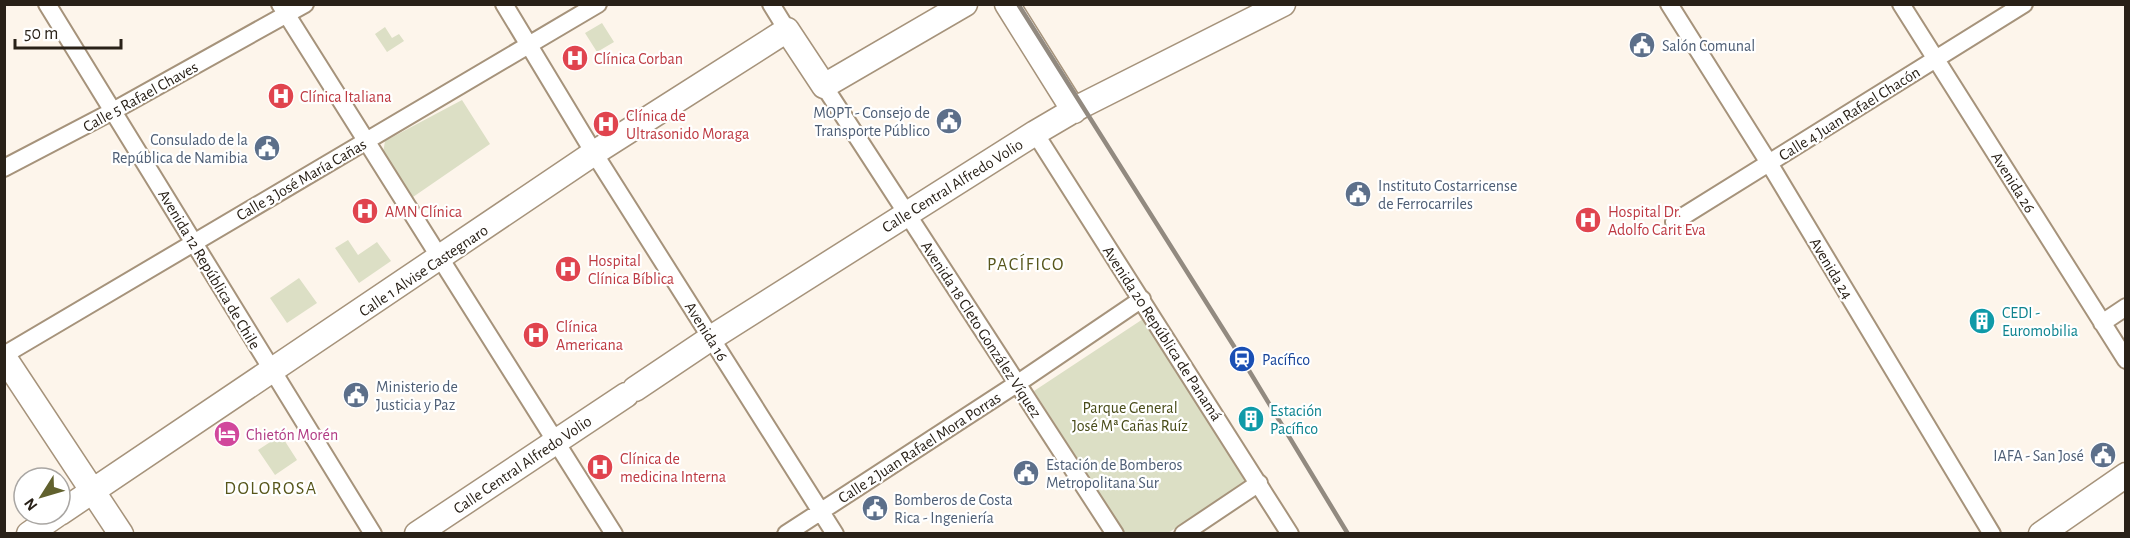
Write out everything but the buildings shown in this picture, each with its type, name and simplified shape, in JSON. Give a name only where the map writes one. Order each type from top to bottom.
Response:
[{"type":"street","name":"Avenida 12 República de Chile","points":[[47,4],[373,534]]},
{"type":"street","name":"Calle 5 Rafael Chaves","points":[[4,168],[113,111],[283,10],[305,4]]},
{"type":"street","name":"Avenida 16","points":[[504,4],[594,153],[835,534]]},
{"type":"street","name":"Calle 3 José María Cañas","points":[[4,356],[194,241],[598,4]]},
{"type":"street","name":"Avenida 18 Cleto González Víquez","points":[[771,4],[1115,534]]},
{"type":"street","points":[[824,86],[965,4]]},
{"type":"street","points":[[1007,4],[1074,111]]},
{"type":"street","name":"Calle Central Alfredo Volio","points":[[417,534],[711,338],[1035,133],[1283,4]]},
{"type":"street","name":"Avenida 24","points":[[1669,4],[1769,163],[1992,534]]},
{"type":"street","name":"Avenida 26","points":[[1901,4],[2126,360]]},
{"type":"street","name":"Calle 4 Juan Rafael Chacón","points":[[1674,222],[2024,4]]},
{"type":"street","points":[[283,10],[614,534]]},
{"type":"street","name":"Calle 1 Alvise Castegnaro","points":[[72,505],[594,153],[787,30]]},
{"type":"street","name":"Avenida 20 República de Panamá","points":[[1035,133],[1290,534]]},
{"type":"street","name":"Calle 2 Juan Rafael Mora Porras","points":[[786,534],[1142,300]]},
{"type":"street","points":[[2102,323],[2126,307]]},
{"type":"street","points":[[4,356],[121,534]]},
{"type":"street","points":[[2041,534],[2126,475]]},
{"type":"street","points":[[1183,534],[1259,483]]},
{"type":"green space","points":[[602,23],[614,42],[597,52],[585,33]]},
{"type":"green space","points":[[385,27],[392,38],[399,34],[404,41],[387,52],[375,34]]},
{"type":"green space","points":[[462,100],[490,144],[413,197],[383,153],[385,141]]},
{"type":"green space","points":[[348,240],[358,255],[377,242],[391,261],[359,283],[335,248]]},
{"type":"green space","points":[[299,278],[317,303],[287,323],[270,298]]},
{"type":"green space","name":"Parque General José Mª Cañas Ruíz","points":[[1146,317],[1249,481],[1168,533],[1125,533],[1034,391]]},
{"type":"green space","points":[[281,435],[297,460],[275,475],[258,450]]},
{"type":"railway","points":[[1018,4],[1242,359],[1348,534]]},
{"type":"place","name":"Salón Comunal","points":[[1642,45]]},
{"type":"place","name":"Clínica Corban","points":[[575,58]]},
{"type":"place","name":"Clínica Italiana","points":[[281,96]]},
{"type":"place","name":"MOPT - Consejo de Transporte Público","points":[[949,121]]},
{"type":"place","name":"Clínica de Ultrasonido Moraga","points":[[606,124]]},
{"type":"place","name":"Consulado de la República de Namibia","points":[[267,148]]},
{"type":"place","name":"Instituto Costarricense de Ferrocarriles","points":[[1358,194]]},
{"type":"place","name":"AMN Clínica","points":[[365,211]]},
{"type":"place","name":"Hospital Dr. Adolfo Carit Eva","points":[[1588,220]]},
{"type":"place","name":"Hospital Clínica Bíblica","points":[[568,269]]},
{"type":"place","name":"CEDI - Euromobilia","points":[[1982,321]]},
{"type":"place","name":"Clínica Americana","points":[[536,335]]},
{"type":"place","name":"Pacífico","points":[[1242,359]]},
{"type":"place","name":"Ministerio de Justicia y Paz","points":[[356,395]]},
{"type":"place","name":"Estación Pacífico","points":[[1251,419]]},
{"type":"place","name":"Chietón Morén","points":[[227,434]]},
{"type":"place","name":"IAFA - San José","points":[[2103,455]]},
{"type":"place","name":"Clínica de medicina Interna","points":[[600,467]]},
{"type":"place","name":"Estación de Bomberos Metropolitana Sur","points":[[1026,473]]},
{"type":"place","name":"Bomberos de Costa Rica - Ingeniería","points":[[875,508]]},
{"type":"district","name":"PACÍFICO","points":[[1026,264]]},
{"type":"district","name":"DOLOROSA","points":[[271,488]]}]
